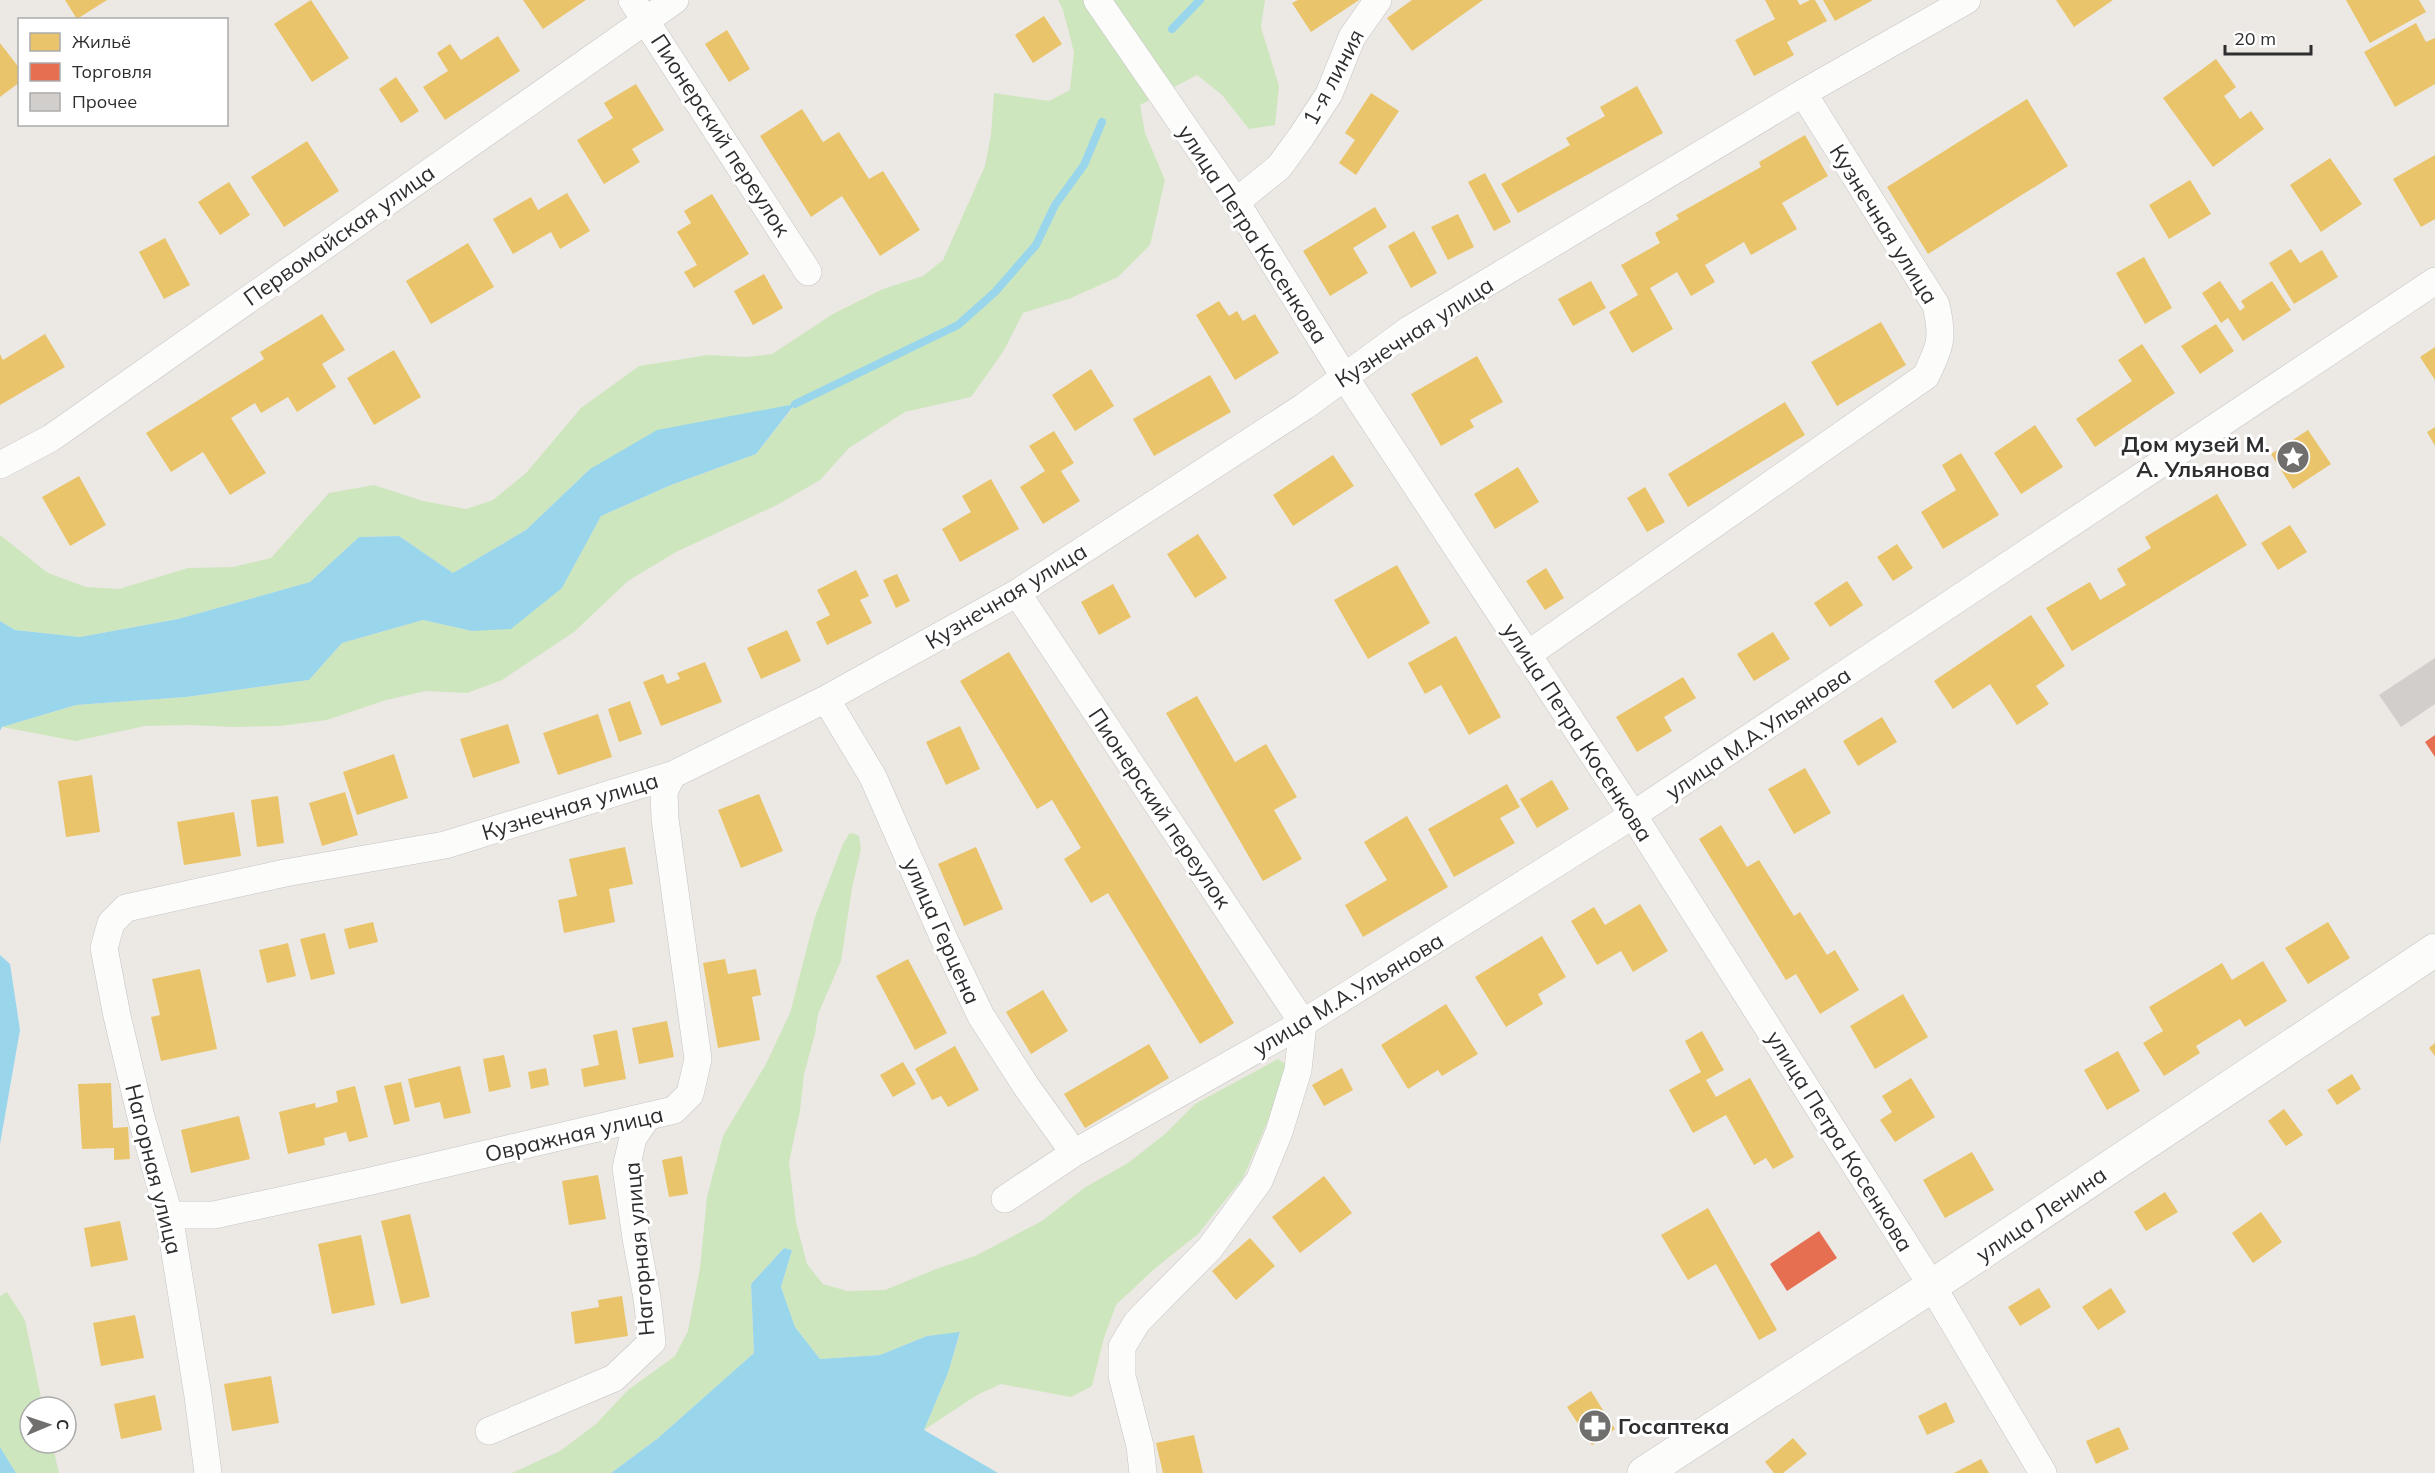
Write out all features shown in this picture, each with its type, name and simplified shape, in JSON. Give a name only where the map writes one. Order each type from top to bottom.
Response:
[{"type":"main road","name":"улица Ленина","points":[[1644,1473],[1932,1286],[2435,950]]},
{"type":"street","name":"Первомайская улица","points":[[0,465],[51,438],[639,10],[675,0]]},
{"type":"street","name":"улица Петра Косенкова","points":[[1097,0],[1236,202],[1344,376],[1633,815],[1932,1286],[2043,1473]]},
{"type":"street","name":"1-я линия","points":[[1236,202],[1279,167],[1301,137],[1329,94],[1352,37],[1378,0]]},
{"type":"street","name":"Кузнечная улица","points":[[126,908],[285,873],[445,845],[672,775],[826,699],[1017,593],[1227,459],[1305,406],[1410,329],[1803,93],[1967,0]]},
{"type":"street","name":"Пионерский переулок","points":[[639,10],[808,272]]},
{"type":"street","name":"Кузнечная улица","points":[[1527,655],[1926,376],[1940,345],[1941,326],[1936,305],[1803,93]]},
{"type":"street","name":"улица М.А.Ульянова","points":[[1005,1199],[1074,1153],[1304,1023],[1633,815],[2435,281]]},
{"type":"street","name":"Пионерский переулок","points":[[1017,593],[1304,1023]]},
{"type":"street","name":"улица Герцена","points":[[826,699],[873,777],[945,941],[981,1016],[1026,1086],[1074,1153]]},
{"type":"street","name":"Овражная улица","points":[[169,1215],[214,1215],[646,1119],[674,1110],[690,1094],[698,1059],[665,819],[664,792],[672,775]]},
{"type":"street","name":"Нагорная улица","points":[[126,908],[111,923],[104,948],[128,1061],[169,1215],[208,1473]]},
{"type":"street","points":[[1143,1473],[1140,1446],[1122,1376],[1122,1347],[1137,1322],[1210,1248],[1258,1181],[1280,1132],[1298,1070],[1304,1023]]},
{"type":"street","name":"Нагорная улица","points":[[489,1431],[614,1378],[652,1342],[626,1168],[633,1138],[646,1119]]},
{"type":"green space","points":[[1058,0],[1265,0],[1261,27],[1279,86],[1275,125],[1249,129],[1222,95],[1197,75],[1140,105],[1145,133],[1165,180],[1150,245],[1118,277],[1071,298],[1023,313],[1003,352],[971,397],[905,412],[849,448],[820,480],[777,505],[676,552],[628,581],[574,632],[502,680],[467,693],[426,691],[386,700],[327,720],[280,726],[145,726],[76,741],[2,727],[76,705],[186,697],[309,680],[342,643],[423,620],[472,631],[562,588],[601,516],[671,485],[756,454],[795,405],[590,469],[526,530],[453,573],[399,536],[359,537],[310,582],[178,619],[80,637],[15,630],[0,621],[0,535],[48,573],[86,587],[119,589],[188,568],[233,567],[271,558],[329,493],[374,485],[423,501],[466,509],[493,500],[526,473],[581,408],[639,366],[708,355],[746,357],[772,354],[833,314],[883,289],[923,276],[943,260],[985,166],[991,135],[994,93],[1049,101],[1070,90],[1074,52],[1063,10]]},
{"type":"green space","points":[[849,834],[859,836],[861,849],[852,888],[841,961],[818,1014],[804,1074],[800,1111],[789,1162],[796,1222],[807,1264],[823,1284],[847,1291],[885,1290],[975,1256],[1042,1221],[1084,1188],[1128,1163],[1165,1134],[1195,1104],[1278,1059],[1288,1066],[1283,1086],[1243,1178],[1198,1234],[1153,1270],[1116,1305],[1104,1338],[1092,1386],[1071,1397],[1001,1384],[977,1395],[924,1430],[948,1373],[960,1333],[927,1336],[880,1355],[820,1359],[795,1327],[781,1287],[792,1250],[784,1248],[751,1284],[754,1353],[657,1439],[611,1473],[512,1473],[560,1451],[596,1424],[628,1390],[675,1356],[688,1331],[700,1268],[707,1197],[723,1136],[766,1064],[790,1013],[815,917],[843,844]]},
{"type":"green space","points":[[7,1292],[25,1320],[41,1395],[18,1395],[18,1455],[55,1455],[59,1473],[16,1473],[0,1447],[0,1296]]},
{"type":"water","points":[[795,404],[756,454],[671,485],[601,516],[562,588],[511,629],[472,631],[423,620],[342,643],[309,680],[186,697],[76,705],[2,727],[0,731],[0,621],[15,630],[80,637],[178,619],[310,582],[359,537],[399,536],[453,573],[526,530],[590,469],[657,430]]},
{"type":"water","points":[[0,955],[10,964],[20,1030],[0,1144]]},
{"type":"water","points":[[784,1248],[792,1250],[781,1287],[795,1327],[820,1359],[880,1355],[927,1336],[960,1332],[948,1373],[924,1430],[998,1473],[611,1473],[657,1439],[754,1353],[751,1284]]},
{"type":"water","points":[[0,1447],[16,1473],[0,1473]]},
{"type":"building: Жильё","points":[[65,0],[107,0],[79,18]]},
{"type":"building: Жильё","points":[[311,0],[349,58],[312,82],[274,24]]},
{"type":"building: Жильё","points":[[523,0],[586,0],[543,29]]},
{"type":"building: Жильё","points":[[1298,0],[1359,0],[1311,32],[1292,3]]},
{"type":"building: Жильё","points":[[1412,0],[1483,0],[1412,51],[1387,18]]},
{"type":"building: Жильё","points":[[1765,0],[1797,0],[1800,5],[1815,0],[1827,21],[1787,42],[1794,55],[1754,76],[1735,40],[1775,19]]},
{"type":"building: Жильё","points":[[1823,0],[1873,0],[1835,21]]},
{"type":"building: Жильё","points":[[2056,0],[2113,0],[2074,27]]},
{"type":"building: Жильё","points":[[2346,0],[2419,0],[2426,12],[2370,43]]},
{"type":"building: Жильё","points":[[1044,16],[1062,44],[1033,63],[1015,35]]},
{"type":"building: Жильё","points":[[2416,23],[2426,42],[2435,38],[2435,84],[2395,107],[2364,52]]},
{"type":"building: Жильё","points":[[727,30],[750,69],[729,82],[705,44]]},
{"type":"building: Жильё","points":[[498,36],[520,71],[445,120],[423,87],[448,71],[437,53],[450,44],[461,60]]},
{"type":"building: Жильё","points":[[0,43],[18,66],[18,84],[0,97]]},
{"type":"building: Жильё","points":[[2216,59],[2236,87],[2224,96],[2240,119],[2251,111],[2264,129],[2213,167],[2163,98]]},
{"type":"building: Жильё","points":[[396,77],[419,111],[401,123],[379,89]]},
{"type":"building: Жильё","points":[[636,84],[664,130],[632,149],[640,162],[604,184],[577,140],[613,118],[604,103]]},
{"type":"building: Жильё","points":[[1637,86],[1663,133],[1518,213],[1501,184],[1570,145],[1566,138],[1605,116],[1600,107]]},
{"type":"building: Жильё","points":[[1371,93],[1399,111],[1356,175],[1339,163],[1355,140],[1345,133]]},
{"type":"building: Жильё","points":[[2027,99],[2068,166],[1928,254],[1887,187]]},
{"type":"building: Жильё","points":[[802,109],[823,142],[839,132],[869,179],[883,171],[920,230],[880,256],[842,196],[811,217],[760,136]]},
{"type":"building: Жильё","points":[[1805,135],[1828,176],[1782,203],[1797,229],[1751,255],[1744,242],[1705,265],[1715,282],[1691,296],[1677,272],[1650,288],[1673,329],[1632,353],[1609,312],[1638,295],[1621,265],[1660,243],[1655,233],[1679,219],[1676,215],[1761,167],[1759,162]]},
{"type":"building: Жильё","points":[[307,141],[339,191],[284,227],[251,177]]},
{"type":"building: Жильё","points":[[2435,155],[2435,219],[2421,227],[2393,179]]},
{"type":"building: Жильё","points":[[2330,158],[2362,204],[2321,232],[2290,185]]},
{"type":"building: Жильё","points":[[1485,173],[1511,222],[1494,231],[1468,182]]},
{"type":"building: Жильё","points":[[2190,180],[2211,214],[2169,239],[2149,205]]},
{"type":"building: Жильё","points":[[229,182],[250,215],[220,235],[198,202]]},
{"type":"building: Жильё","points":[[567,193],[590,231],[560,249],[551,232],[513,254],[493,219],[531,197],[538,210]]},
{"type":"building: Жильё","points":[[712,194],[749,254],[694,288],[684,272],[697,265],[677,232],[691,223],[684,211]]},
{"type":"building: Жильё","points":[[1375,207],[1387,227],[1353,248],[1368,273],[1330,296],[1303,251]]},
{"type":"building: Жильё","points":[[1458,214],[1474,247],[1448,260],[1431,227]]},
{"type":"building: Жильё","points":[[1414,231],[1437,273],[1411,288],[1388,246]]},
{"type":"building: Жильё","points":[[165,238],[190,285],[164,299],[139,252]]},
{"type":"building: Жильё","points":[[468,243],[494,287],[431,324],[406,281]]},
{"type":"building: Жильё","points":[[2291,249],[2300,263],[2322,250],[2338,277],[2294,304],[2269,263]]},
{"type":"building: Жильё","points":[[2144,257],[2172,308],[2145,324],[2116,273]]},
{"type":"building: Жильё","points":[[764,274],[783,308],[753,325],[734,291]]},
{"type":"building: Жильё","points":[[1591,281],[1606,308],[1573,326],[1558,299]]},
{"type":"building: Жильё","points":[[2220,281],[2240,311],[2245,307],[2241,301],[2272,281],[2291,310],[2243,341],[2228,318],[2221,323],[2202,293]]},
{"type":"building: Жильё","points":[[1219,301],[1229,316],[1237,311],[1243,321],[1255,314],[1279,353],[1235,380],[1196,315]]},
{"type":"building: Жильё","points":[[322,314],[345,350],[322,364],[336,387],[297,412],[288,397],[261,413],[255,403],[231,418],[266,473],[230,495],[203,452],[171,472],[146,433],[264,359],[260,352]]},
{"type":"building: Жильё","points":[[1881,322],[1906,365],[1837,406],[1811,362]]},
{"type":"building: Жильё","points":[[2216,324],[2234,351],[2200,374],[2181,346]]},
{"type":"building: Жильё","points":[[45,334],[65,367],[0,405],[0,354],[3,360]]},
{"type":"building: Жильё","points":[[2142,344],[2175,393],[2095,447],[2076,419],[2132,381],[2118,360]]},
{"type":"building: Жильё","points":[[2435,347],[2435,380],[2420,357]]},
{"type":"building: Жильё","points":[[394,350],[421,397],[374,425],[347,378]]},
{"type":"building: Жильё","points":[[1477,356],[1503,402],[1470,420],[1474,427],[1441,446],[1411,394]]},
{"type":"building: Жильё","points":[[1091,369],[1114,406],[1075,431],[1052,395]]},
{"type":"building: Жильё","points":[[1210,375],[1231,412],[1154,456],[1133,419]]},
{"type":"building: Жильё","points":[[1785,402],[1805,435],[1688,507],[1668,474]]},
{"type":"building: Жильё","points":[[2035,425],[2063,467],[2021,494],[1994,453]]},
{"type":"building: Жильё","points":[[2435,427],[2435,446],[2427,432]]},
{"type":"building: Жильё","points":[[2308,430],[2331,464],[2293,489],[2271,454]]},
{"type":"building: Жильё","points":[[1054,431],[1074,463],[1061,471],[1080,501],[1043,524],[1020,487],[1045,471],[1029,446]]},
{"type":"building: Жильё","points":[[1961,453],[1999,515],[1943,549],[1921,512],[1956,490],[1942,465]]},
{"type":"building: Жильё","points":[[1333,455],[1354,486],[1293,526],[1273,495]]},
{"type":"building: Жильё","points":[[1518,467],[1539,502],[1495,529],[1474,494]]},
{"type":"building: Жильё","points":[[79,476],[106,525],[70,546],[42,497]]},
{"type":"building: Жильё","points":[[991,479],[1019,529],[960,562],[942,529],[971,512],[962,496]]},
{"type":"building: Жильё","points":[[1645,487],[1665,522],[1647,532],[1627,498]]},
{"type":"building: Жильё","points":[[2217,494],[2247,545],[2072,651],[2046,608],[2090,582],[2100,600],[2126,585],[2117,569],[2151,548],[2145,537]]},
{"type":"building: Жильё","points":[[2290,525],[2307,552],[2278,570],[2261,543]]},
{"type":"building: Жильё","points":[[1198,534],[1227,578],[1195,598],[1167,554]]},
{"type":"building: Жильё","points":[[1897,544],[1913,568],[1893,581],[1877,557]]},
{"type":"building: Жильё","points":[[1397,565],[1430,623],[1368,659],[1334,600]]},
{"type":"building: Жильё","points":[[1546,568],[1564,598],[1545,610],[1526,581]]},
{"type":"building: Жильё","points":[[856,570],[869,596],[860,600],[872,623],[827,645],[816,622],[830,615],[817,590]]},
{"type":"building: Жильё","points":[[897,574],[910,601],[896,608],[883,580]]},
{"type":"building: Жильё","points":[[1847,581],[1863,605],[1830,627],[1814,603]]},
{"type":"building: Жильё","points":[[1113,584],[1131,617],[1099,635],[1081,602]]},
{"type":"building: Жильё","points":[[2031,615],[2065,666],[2036,686],[2049,704],[2017,725],[1990,684],[1953,709],[1934,681]]},
{"type":"building: Жильё","points":[[787,630],[801,661],[761,679],[747,648]]},
{"type":"building: Жильё","points":[[1773,632],[1790,659],[1754,681],[1737,654]]},
{"type":"building: Жильё","points":[[1456,636],[1501,717],[1469,735],[1441,685],[1425,694],[1408,663]]},
{"type":"building: Жильё","points":[[1009,652],[1234,1023],[1200,1044],[1108,893],[1091,903],[1064,859],[1081,848],[1052,800],[1037,809],[960,681]]},
{"type":"building: Жильё","points":[[705,662],[722,702],[661,726],[643,682],[663,674],[667,684],[680,679],[677,673]]},
{"type":"building: Жильё","points":[[1683,677],[1696,698],[1664,717],[1672,731],[1637,752],[1616,717]]},
{"type":"building: Жильё","points":[[1197,696],[1235,762],[1266,744],[1297,797],[1274,810],[1302,859],[1263,881],[1166,713]]},
{"type":"building: Жильё","points":[[630,701],[642,734],[619,742],[608,709]]},
{"type":"building: Жильё","points":[[598,714],[612,757],[558,775],[543,733]]},
{"type":"building: Жильё","points":[[1882,717],[1897,742],[1858,766],[1843,741]]},
{"type":"building: Жильё","points":[[508,724],[520,763],[473,778],[460,739]]},
{"type":"building: Жильё","points":[[960,726],[980,769],[946,785],[926,742]]},
{"type":"building: Жильё","points":[[394,754],[408,798],[357,815],[343,772]]},
{"type":"building: Жильё","points":[[1805,768],[1831,813],[1794,834],[1768,789]]},
{"type":"building: Жильё","points":[[92,775],[100,832],[66,837],[58,781]]},
{"type":"building: Жильё","points":[[1552,780],[1569,809],[1537,828],[1520,799]]},
{"type":"building: Жильё","points":[[1507,784],[1520,807],[1500,818],[1515,843],[1454,877],[1428,829]]},
{"type":"building: Жильё","points":[[345,792],[358,835],[322,846],[309,803]]},
{"type":"building: Жильё","points":[[759,794],[783,851],[741,868],[718,810]]},
{"type":"building: Жильё","points":[[278,796],[284,843],[257,847],[251,800]]},
{"type":"building: Жильё","points":[[234,812],[241,856],[184,865],[177,822]]},
{"type":"building: Жильё","points":[[1407,816],[1448,887],[1363,937],[1345,905],[1387,880],[1364,842]]},
{"type":"building: Жильё","points":[[1721,825],[1747,867],[1759,860],[1794,916],[1800,912],[1827,955],[1835,950],[1859,990],[1820,1014],[1796,974],[1786,980],[1699,839]]},
{"type":"building: Жильё","points":[[625,847],[633,884],[609,889],[615,922],[564,933],[558,900],[577,896],[569,859]]},
{"type":"building: Жильё","points":[[976,847],[1003,909],[964,926],[938,864]]},
{"type":"building: Жильё","points":[[1640,904],[1668,951],[1633,972],[1621,951],[1597,965],[1571,921],[1594,907],[1605,925]]},
{"type":"building: Жильё","points":[[373,922],[378,942],[349,949],[344,929]]},
{"type":"building: Жильё","points":[[2328,922],[2350,958],[2308,984],[2285,948]]},
{"type":"building: Жильё","points":[[325,933],[335,974],[311,980],[300,939]]},
{"type":"building: Жильё","points":[[1542,936],[1566,977],[1538,994],[1543,1004],[1506,1027],[1475,977]]},
{"type":"building: Жильё","points":[[288,943],[296,976],[267,983],[259,950]]},
{"type":"building: Жильё","points":[[725,959],[728,974],[756,969],[761,995],[752,997],[760,1040],[718,1048],[703,963]]},
{"type":"building: Жильё","points":[[908,959],[947,1033],[915,1050],[876,976]]},
{"type":"building: Жильё","points":[[2263,961],[2287,1001],[2245,1027],[2240,1019],[2233,1023],[2196,1046],[2200,1053],[2164,1076],[2143,1043],[2163,1031],[2149,1007],[2222,963],[2232,980]]},
{"type":"building: Жильё","points":[[200,969],[217,1049],[161,1061],[151,1017],[160,1015],[152,979]]},
{"type":"building: Жильё","points":[[1043,990],[1068,1031],[1031,1054],[1006,1012]]},
{"type":"building: Жильё","points":[[1903,994],[1928,1037],[1875,1069],[1850,1026]]},
{"type":"building: Жильё","points":[[1446,1004],[1478,1054],[1442,1076],[1438,1070],[1408,1089],[1381,1045]]},
{"type":"building: Жильё","points":[[667,1021],[674,1057],[639,1064],[632,1028]]},
{"type":"building: Жильё","points":[[617,1030],[626,1079],[584,1087],[581,1069],[599,1065],[593,1035]]},
{"type":"building: Жильё","points":[[1702,1031],[1724,1070],[1706,1080],[1716,1097],[1750,1078],[1794,1157],[1773,1169],[1766,1158],[1754,1165],[1726,1115],[1693,1133],[1669,1090],[1701,1072],[1685,1041]]},
{"type":"building: Жильё","points":[[2435,1043],[2435,1056],[2429,1048]]},
{"type":"building: Жильё","points":[[1149,1044],[1169,1078],[1085,1128],[1064,1094]]},
{"type":"building: Жильё","points":[[955,1046],[979,1090],[948,1107],[941,1096],[932,1100],[915,1069]]},
{"type":"building: Жильё","points":[[2118,1051],[2140,1091],[2107,1110],[2084,1070]]},
{"type":"building: Жильё","points":[[504,1055],[511,1087],[489,1092],[483,1059]]},
{"type":"building: Жильё","points":[[903,1062],[916,1084],[893,1097],[880,1075]]},
{"type":"building: Жильё","points":[[460,1066],[471,1113],[444,1119],[440,1102],[415,1108],[408,1079]]},
{"type":"building: Жильё","points":[[546,1068],[549,1085],[531,1089],[528,1072]]},
{"type":"building: Жильё","points":[[1342,1068],[1353,1090],[1324,1106],[1312,1085]]},
{"type":"building: Жильё","points":[[2352,1074],[2361,1089],[2337,1105],[2327,1090]]},
{"type":"building: Жильё","points":[[1911,1078],[1935,1117],[1895,1142],[1880,1120],[1892,1112],[1882,1096]]},
{"type":"building: Жильё","points":[[401,1082],[410,1121],[394,1125],[384,1086]]},
{"type":"building: Жильё","points":[[111,1083],[113,1128],[128,1127],[130,1159],[114,1160],[114,1148],[82,1149],[78,1084]]},
{"type":"building: Жильё","points":[[355,1086],[368,1137],[349,1142],[346,1132],[324,1138],[325,1145],[288,1154],[279,1112],[315,1103],[316,1108],[338,1102],[336,1091]]},
{"type":"building: Жильё","points":[[2284,1109],[2303,1135],[2286,1146],[2268,1121]]},
{"type":"building: Жильё","points":[[239,1116],[250,1159],[191,1173],[181,1130]]},
{"type":"building: Жильё","points":[[1972,1152],[1994,1190],[1945,1218],[1923,1180]]},
{"type":"building: Жильё","points":[[682,1156],[688,1194],[669,1197],[662,1160]]},
{"type":"building: Жильё","points":[[598,1175],[606,1219],[569,1225],[562,1181]]},
{"type":"building: Жильё","points":[[1324,1176],[1352,1213],[1300,1253],[1272,1217]]},
{"type":"building: Жильё","points":[[2165,1192],[2178,1212],[2146,1231],[2134,1212]]},
{"type":"building: Жильё","points":[[1708,1208],[1777,1330],[1759,1340],[1716,1264],[1688,1280],[1661,1235]]},
{"type":"building: Жильё","points":[[2261,1212],[2282,1242],[2253,1263],[2232,1233]]},
{"type":"building: Жильё","points":[[410,1214],[430,1297],[401,1304],[381,1221]]},
{"type":"building: Жильё","points":[[120,1221],[128,1260],[91,1267],[84,1228]]},
{"type":"building: Жильё","points":[[361,1235],[375,1305],[332,1314],[318,1244]]},
{"type":"building: Жильё","points":[[1250,1238],[1275,1266],[1236,1300],[1212,1271]]},
{"type":"building: Жильё","points":[[2039,1288],[2051,1307],[2020,1326],[2008,1307]]},
{"type":"building: Жильё","points":[[2111,1288],[2126,1312],[2098,1330],[2082,1307]]},
{"type":"building: Жильё","points":[[622,1296],[628,1336],[575,1344],[571,1312],[599,1307],[598,1300]]},
{"type":"building: Жильё","points":[[135,1315],[144,1358],[101,1366],[93,1323]]},
{"type":"building: Жильё","points":[[271,1376],[279,1423],[232,1431],[224,1384]]},
{"type":"building: Жильё","points":[[1591,1391],[1615,1429],[1592,1445],[1567,1407]]},
{"type":"building: Жильё","points":[[155,1395],[162,1430],[121,1439],[114,1404]]},
{"type":"building: Жильё","points":[[1946,1402],[1955,1422],[1927,1435],[1918,1416]]},
{"type":"building: Жильё","points":[[2119,1427],[2129,1449],[2096,1464],[2086,1441]]},
{"type":"building: Жильё","points":[[1194,1435],[1203,1473],[1163,1473],[1156,1443]]},
{"type":"building: Жильё","points":[[1793,1438],[1807,1454],[1783,1473],[1774,1473],[1765,1462]]},
{"type":"building: Жильё","points":[[1981,1459],[1989,1473],[1954,1473]]},
{"type":"building: Торговля","points":[[2435,735],[2435,757],[2425,742]]},
{"type":"building: Торговля","points":[[1819,1231],[1837,1258],[1787,1291],[1770,1264]]},
{"type":"building: Прочее","points":[[2435,658],[2435,704],[2401,727],[2379,695]]},
{"type":"waterway","points":[[1172,29],[1200,0]]},
{"type":"waterway","points":[[795,404],[958,325],[995,292],[1036,245],[1055,205],[1084,165],[1102,122]]},
{"type":"place","name":"Дом музей М. А. Ульянова","points":[[2293,457]]},
{"type":"place","name":"Госаптека","points":[[1595,1426]]}]
